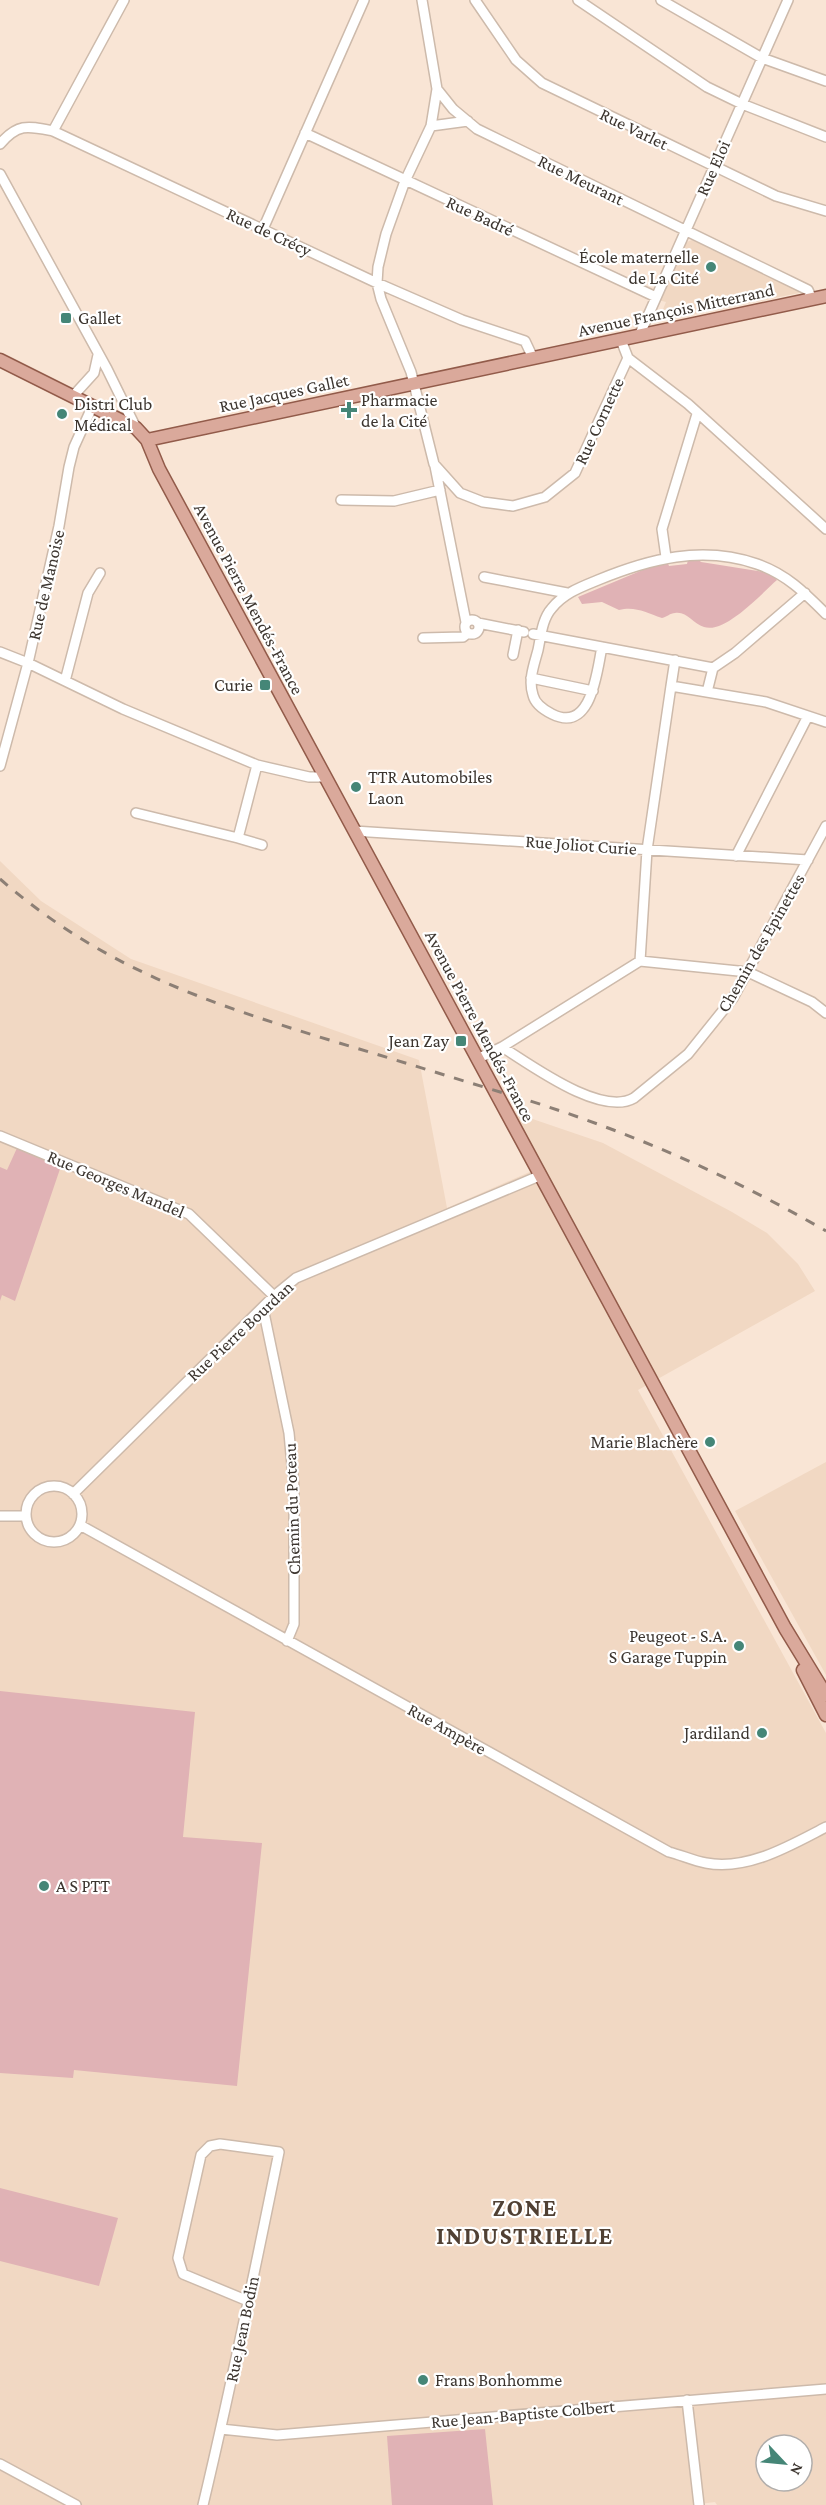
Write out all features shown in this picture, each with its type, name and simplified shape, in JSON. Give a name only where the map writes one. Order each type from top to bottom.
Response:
[{"type":"main road","name":"Avenue François Mitterrand","points":[[533,358],[826,296]]},
{"type":"main road","name":"Rue Jacques Gallet","points":[[147,440],[533,358]]},
{"type":"main road","name":"Avenue Pierre Mendés-France","points":[[0,360],[136,428],[147,440],[157,464],[539,1176],[784,1628],[826,1695]]},
{"type":"main road","name":"Avenue Pierre Mendés-France","points":[[784,1628],[826,1715]]},
{"type":"street","points":[[53,131],[124,0]]},
{"type":"street","points":[[263,229],[364,0]]},
{"type":"street","points":[[377,283],[378,267],[386,234],[405,182],[431,126],[437,89],[422,0]]},
{"type":"street","name":"Rue Varlet","points":[[475,0],[516,60],[533,76],[565,96],[776,196],[826,212]]},
{"type":"street","points":[[578,0],[697,81],[742,104],[826,137]]},
{"type":"street","points":[[661,0],[762,58],[826,81]]},
{"type":"street","name":"Rue Eloi","points":[[639,336],[788,0]]},
{"type":"street","name":"Rue Meurant","points":[[437,89],[453,109],[477,129],[808,290],[812,299]]},
{"type":"street","points":[[431,126],[468,121]]},
{"type":"street","name":"Rue de Crécy","points":[[0,144],[13,130],[21,127],[30,126],[53,131],[377,283],[462,320],[525,341],[533,358]]},
{"type":"street","name":"Rue Badré","points":[[305,133],[405,182],[656,297]]},
{"type":"street","points":[[0,174],[136,428]]},
{"type":"street","name":"Rue Cornette","points":[[377,283],[415,383],[434,464],[460,493],[483,502],[501,506],[528,504],[545,497],[575,472],[628,358],[621,340]]},
{"type":"street","points":[[74,395],[94,373],[98,355]]},
{"type":"street","points":[[628,358],[697,414],[826,529]]},
{"type":"street","name":"Rue de Manoise","points":[[0,766],[28,663],[59,526],[69,468],[75,447],[93,405]]},
{"type":"street","points":[[666,557],[662,529],[697,414]]},
{"type":"street","points":[[434,464],[467,627]]},
{"type":"street","points":[[341,500],[394,501],[460,493]]},
{"type":"street","points":[[513,655],[529,633],[567,593],[618,572],[666,557],[696,554],[740,559],[756,564],[787,577],[826,614]]},
{"type":"street","points":[[65,681],[88,593],[100,573]]},
{"type":"street","points":[[484,577],[567,593]]},
{"type":"street","points":[[707,692],[713,668],[735,653],[805,593]]},
{"type":"street","points":[[423,638],[463,637],[472,620],[713,668]]},
{"type":"street","points":[[529,633],[531,678],[535,700],[548,712],[558,717],[579,712],[587,704],[593,691],[602,647]]},
{"type":"street","points":[[0,652],[123,709],[257,765],[309,777],[324,777]]},
{"type":"street","points":[[640,961],[647,850],[675,660]]},
{"type":"street","points":[[531,678],[593,691]]},
{"type":"street","points":[[671,686],[765,702],[826,722]]},
{"type":"street","points":[[736,856],[808,716]]},
{"type":"street","points":[[238,838],[257,765]]},
{"type":"street","points":[[136,813],[262,844]]},
{"type":"street","name":"Chemin des Epinettes","points":[[502,1047],[570,1089],[616,1104],[625,1103],[688,1054],[727,1006],[748,972],[826,826]]},
{"type":"street","name":"Rue Joliot Curie","points":[[354,831],[808,860]]},
{"type":"street","points":[[477,1059],[502,1047],[640,961],[748,972],[812,1002],[826,1012]]},
{"type":"street","name":"Rue Georges Mandel","points":[[0,1136],[189,1214],[274,1296]]},
{"type":"street","name":"Rue Pierre Bourdan","points":[[73,1494],[274,1296],[296,1278],[539,1176]]},
{"type":"street","name":"Chemin du Poteau","points":[[263,1308],[289,1433],[294,1487],[294,1624],[287,1641]]},
{"type":"street","points":[[58,1487],[73,1494],[82,1510],[80,1525],[68,1539],[47,1541],[32,1531],[27,1516],[30,1500],[42,1489],[58,1487]]},
{"type":"street","points":[[0,1516],[27,1516]]},
{"type":"street","name":"Rue Ampère","points":[[80,1525],[669,1852],[707,1863],[744,1862],[788,1847],[826,1827]]},
{"type":"street","name":"Rue Jean Bodin","points":[[203,2505],[221,2429],[248,2301],[279,2151],[220,2144],[210,2146],[201,2155],[178,2258],[183,2274],[248,2301]]},
{"type":"street","name":"Rue Jean-Baptiste Colbert","points":[[221,2429],[277,2435],[826,2388]]},
{"type":"street","points":[[687,2400],[699,2505]]},
{"type":"street","points":[[0,2464],[76,2505]]},
{"type":"shaded area","name":"École maternelle de La Cité","points":[[692,240],[799,290],[799,293],[660,321],[666,302],[658,300],[684,243]]},
{"type":"shaded area","points":[[698,559],[701,562],[770,573],[777,580],[732,619],[713,628],[704,627],[679,613],[662,618],[636,609],[619,610],[602,602],[582,604],[578,597],[657,564],[667,561],[669,566],[687,564],[688,560]]},
{"type":"shaded area","points":[[0,861],[41,901],[131,959],[419,1060],[447,1208],[541,1167],[515,1113],[603,1143],[732,1212],[767,1233],[798,1264],[815,1291],[638,1390],[826,1733],[826,2505],[717,2505],[715,2502],[692,2505],[0,2505]]},
{"type":"shaded area","points":[[17,1148],[61,1166],[15,1301],[2,1295],[0,1301],[0,1167],[7,1170]]},
{"type":"shaded area","points":[[826,1462],[826,1675],[735,1511]]},
{"type":"shaded area","points":[[0,1691],[195,1712],[183,1837],[262,1843],[237,2086],[74,2070],[73,2078],[0,2073]]},
{"type":"shaded area","points":[[0,2188],[118,2218],[99,2286],[0,2261]]},
{"type":"shaded area","points":[[485,2429],[493,2505],[392,2505],[387,2436]]},
{"type":"railway","points":[[0,879],[78,937],[159,980],[244,1013],[527,1100],[643,1141],[754,1192],[826,1231]]},
{"type":"place","name":"École maternelle de La Cité","points":[[711,267]]},
{"type":"place","name":"Gallet","points":[[66,318]]},
{"type":"place","name":"Pharmacie de la Cité","points":[[349,410]]},
{"type":"place","name":"Distri Club Médical","points":[[62,414]]},
{"type":"place","name":"Curie","points":[[265,685]]},
{"type":"place","name":"TTR Automobiles Laon","points":[[356,787]]},
{"type":"place","name":"Jean Zay","points":[[461,1041]]},
{"type":"place","name":"Marie Blachère","points":[[710,1442]]},
{"type":"place","name":"Peugeot - S.A. S Garage Tuppin","points":[[739,1646]]},
{"type":"place","name":"Jardiland","points":[[762,1733]]},
{"type":"place","name":"A S PTT","points":[[44,1886]]},
{"type":"place","name":"Frans Bonhomme","points":[[423,2380]]},
{"type":"district","name":"ZONE INDUSTRIELLE","points":[[525,2221]]}]
